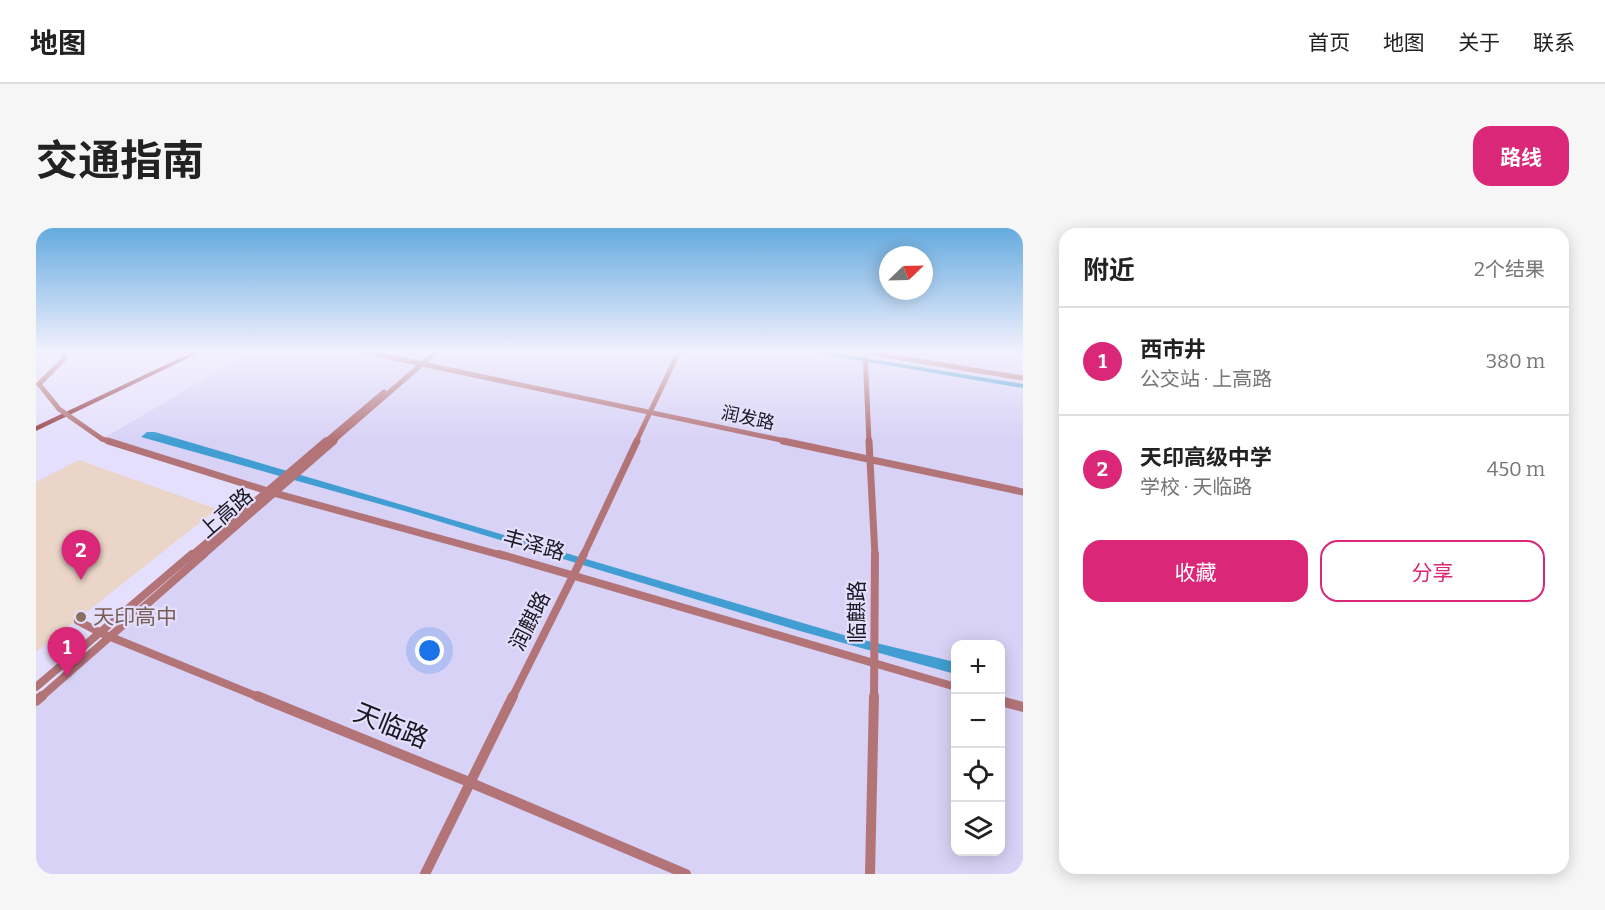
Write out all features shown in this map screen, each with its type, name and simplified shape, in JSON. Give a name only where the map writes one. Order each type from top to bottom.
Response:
[{"type":"highway","points":[[36,423],[126,381]]},
{"type":"highway","points":[[36,429],[137,381]]},
{"type":"street","name":"丰泽路","points":[[42,381],[39,384],[59,408],[102,438],[269,492],[574,575],[951,686]]},
{"type":"street","name":"上高路","points":[[36,701],[106,635],[400,381]]},
{"type":"street","name":"润发路","points":[[504,381],[1023,492]]},
{"type":"street","name":"润麒路","points":[[425,874],[574,575],[664,381]]},
{"type":"street","name":"临麒路","points":[[864,381],[875,559],[870,874]]},
{"type":"street","name":"天临路","points":[[78,621],[106,635],[469,782],[686,874]]},
{"type":"street","name":"上高路","points":[[36,687],[106,635]]},
{"type":"street","points":[[1005,702],[1023,707]]},
{"type":"shaded area","points":[[201,381],[1023,381],[1023,874],[36,874],[36,701],[273,494],[102,439]]},
{"type":"shaded area","points":[[79,460],[217,509],[36,652],[36,482]]},
{"type":"water","points":[[982,381],[1023,384],[1023,388]]},
{"type":"water","points":[[147,432],[155,432],[847,636],[951,661],[951,673],[800,631],[408,512],[141,437]]},
{"type":"place","name":"天印高级中学","points":[[81,580]]},
{"type":"place","name":"天印高中","points":[[81,617]]},
{"type":"place","name":"西市井","points":[[67,677]]}]
